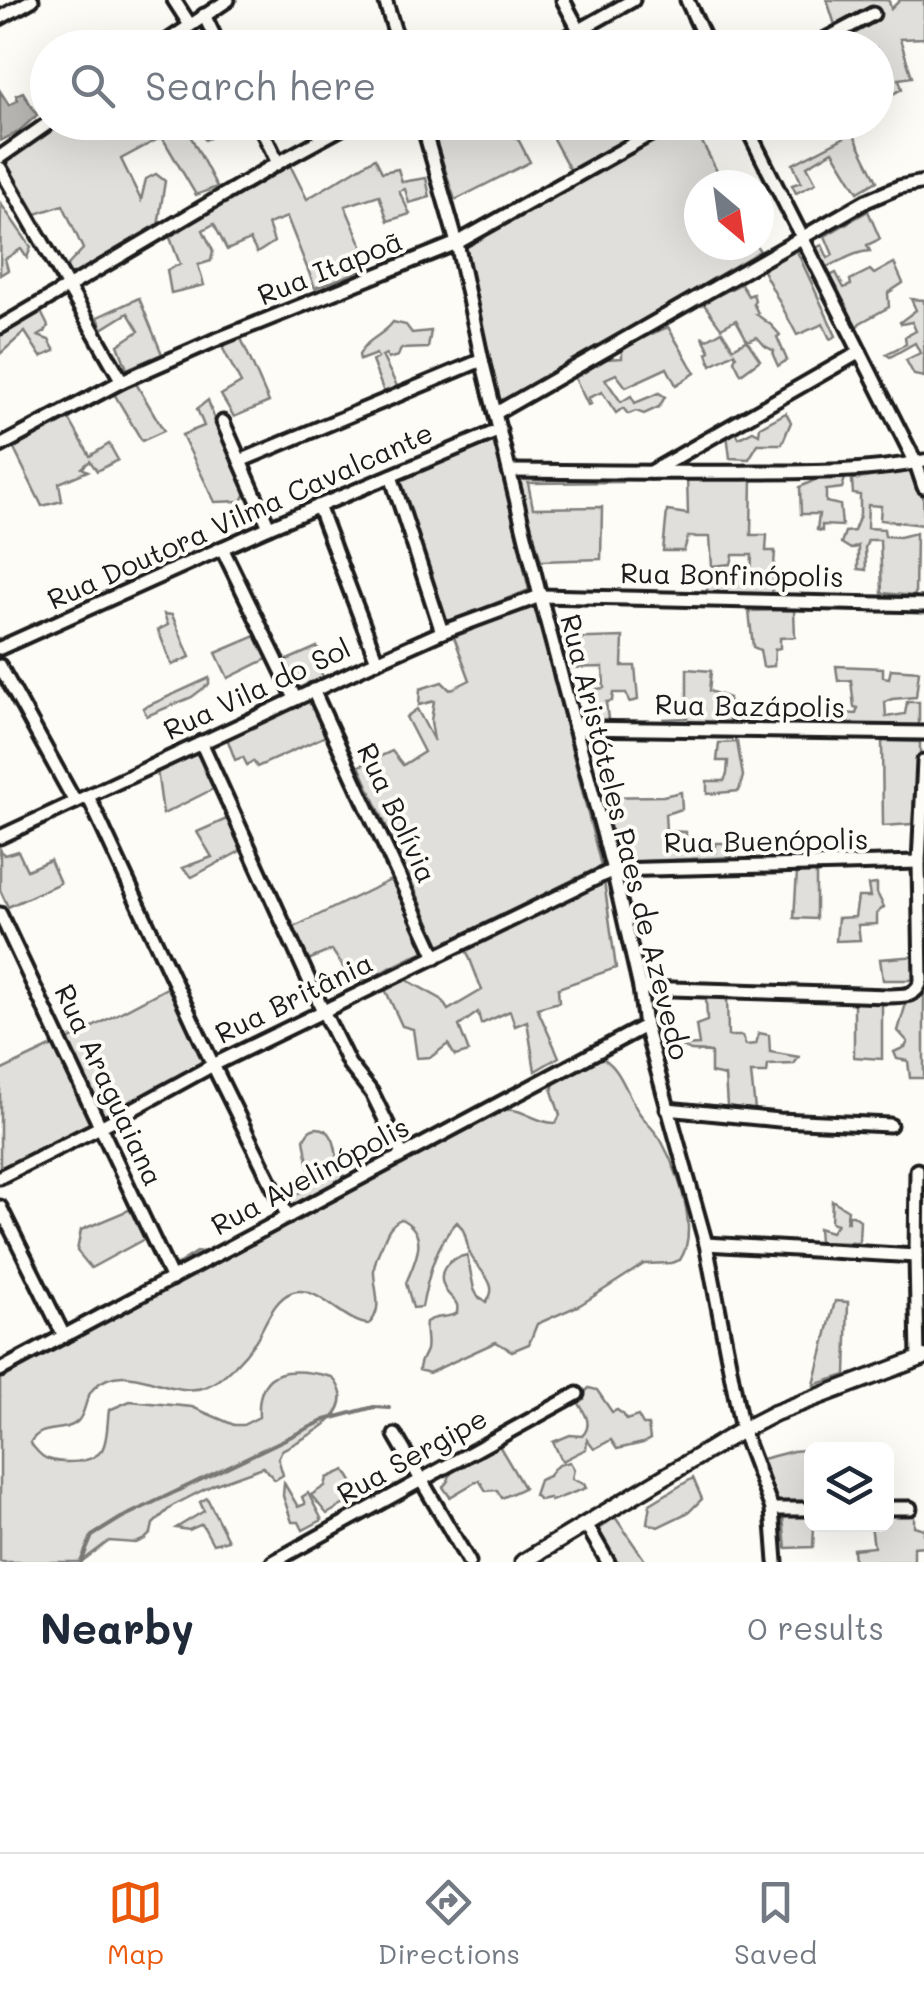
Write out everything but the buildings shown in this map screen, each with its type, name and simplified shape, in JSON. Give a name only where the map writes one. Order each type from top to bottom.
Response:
[{"type":"street","points":[[0,18],[32,0]]},
{"type":"street","points":[[174,0],[190,25]]},
{"type":"street","points":[[183,30],[228,0]]},
{"type":"street","points":[[385,0],[394,30]]},
{"type":"street","points":[[563,0],[578,30],[632,0]]},
{"type":"street","points":[[687,0],[700,30]]},
{"type":"street","points":[[843,30],[873,14]]},
{"type":"street","points":[[204,15],[211,30]]},
{"type":"street","points":[[0,158],[30,136]]},
{"type":"street","points":[[267,140],[278,163]]},
{"type":"street","points":[[0,327],[320,140]]},
{"type":"street","name":"Rua Aristóteles Paes de Azevedo","points":[[427,140],[457,244],[540,596],[613,870],[645,1026],[706,1244],[742,1430],[772,1509],[776,1562]]},
{"type":"street","name":"Rua Itapoã","points":[[0,446],[122,381],[457,244],[640,140]]},
{"type":"street","points":[[753,140],[920,462],[924,487]]},
{"type":"street","points":[[0,168],[122,381]]},
{"type":"street","points":[[496,413],[866,201],[899,187],[924,182]]},
{"type":"street","points":[[647,474],[860,352]]},
{"type":"street","points":[[240,461],[482,360]]},
{"type":"street","points":[[223,422],[268,527]]},
{"type":"street","name":"Rua Doutora Vilma Cavalcante","points":[[0,648],[268,527],[500,430]]},
{"type":"street","points":[[510,471],[839,472],[920,462]]},
{"type":"street","points":[[391,476],[442,632]]},
{"type":"street","points":[[318,506],[377,661]]},
{"type":"street","points":[[222,548],[295,698]]},
{"type":"street","name":"Rua Bonfinópolis","points":[[540,596],[924,605]]},
{"type":"street","name":"Rua Vila do Sol","points":[[0,836],[442,632],[540,596]]},
{"type":"street","points":[[0,666],[76,802]]},
{"type":"street","name":"Rua Bolívia","points":[[313,690],[436,957]]},
{"type":"street","name":"Rua Bazápolis","points":[[574,728],[924,733]]},
{"type":"street","points":[[201,742],[323,1011],[349,1064],[372,1093],[402,1154]]},
{"type":"street","points":[[640,988],[913,994],[920,980],[924,761]]},
{"type":"street","points":[[88,796],[288,1217]]},
{"type":"street","name":"Rua Buenópolis","points":[[613,870],[920,862]]},
{"type":"street","name":"Rua Britânia","points":[[0,1177],[213,1064],[613,870]]},
{"type":"street","name":"Rua Araguaiana","points":[[0,914],[172,1278]]},
{"type":"street","name":"Rua Avelinópolis","points":[[0,1370],[645,1026]]},
{"type":"street","points":[[668,1109],[778,1120],[890,1125]]},
{"type":"street","points":[[523,1562],[775,1413],[921,1358],[917,1170]]},
{"type":"street","points":[[0,1207],[64,1336]]},
{"type":"street","points":[[706,1244],[916,1256]]},
{"type":"street","name":"Rua Sergipe","points":[[272,1562],[577,1394]]},
{"type":"street","points":[[395,1436],[470,1562]]},
{"type":"street","points":[[894,1508],[910,1508]]},
{"type":"street","points":[[772,1509],[804,1509]]},
{"type":"street","points":[[586,1524],[608,1562]]},
{"type":"shaded area","points":[[827,0],[886,0],[891,9],[900,0],[924,0],[924,38],[900,39],[912,77],[899,79],[902,89],[894,93],[894,30],[852,30],[878,16],[876,7],[835,25]]},
{"type":"shaded area","points":[[0,91],[9,105],[23,92],[30,104],[30,121],[0,141]]},
{"type":"shaded area","points":[[33,140],[156,140],[121,159],[141,200],[146,179],[156,174],[165,181],[158,226],[146,237],[69,278],[66,267],[83,249],[63,205],[33,215],[3,160]]},
{"type":"shaded area","points":[[164,140],[193,140],[217,187],[196,195]]},
{"type":"shaded area","points":[[436,140],[519,140],[530,162],[455,200]]},
{"type":"shaded area","points":[[554,140],[624,140],[570,170]]},
{"type":"shaded area","points":[[648,140],[701,140],[716,170],[684,170],[684,260],[745,260],[502,403],[495,397],[462,245]]},
{"type":"shaded area","points":[[839,140],[856,140],[877,181],[858,192],[833,151],[807,166],[816,183],[796,193],[792,185],[801,182],[793,164]]},
{"type":"shaded area","points":[[375,158],[382,172],[398,169],[402,182],[426,178],[430,197],[409,203],[405,189],[399,191],[410,214],[388,221],[379,195],[345,206],[371,267],[315,288],[287,217],[268,224],[274,242],[257,253],[250,240],[227,250],[214,224],[203,230],[213,251],[211,261],[198,265],[204,285],[171,293],[167,270],[180,264],[169,235],[289,163],[307,199]]},
{"type":"shaded area","points":[[1,204],[31,247],[27,258],[21,249],[5,259],[8,270],[0,275]]},
{"type":"shaded area","points":[[868,211],[880,239],[867,245],[870,251],[823,268],[816,248],[822,245],[828,258],[833,255],[825,236]]},
{"type":"shaded area","points":[[795,247],[836,336],[830,339],[823,324],[797,335],[760,265]]},
{"type":"shaded area","points":[[894,263],[903,283],[888,293],[889,307],[855,329],[828,277],[836,273],[844,288],[851,285],[850,280],[870,270],[874,274]]},
{"type":"shaded area","points":[[741,284],[748,296],[753,294],[756,314],[780,335],[777,337],[787,360],[778,366],[774,351],[757,337],[747,341],[760,360],[741,374],[734,353],[711,365],[707,353],[710,351],[702,336],[706,340],[722,331],[733,348],[747,340],[736,320],[721,328],[703,303]]},
{"type":"shaded area","points":[[139,298],[162,354],[127,369],[118,345],[139,331],[128,313],[102,329],[98,317]]},
{"type":"shaded area","points":[[911,299],[924,300],[924,377],[914,375],[906,360],[920,353],[915,343],[890,357],[886,354],[906,344],[905,337],[916,331],[912,322],[900,322],[916,310]]},
{"type":"shaded area","points":[[40,310],[48,326],[38,336],[49,340],[55,351],[41,357],[25,332],[0,354],[0,332]]},
{"type":"shaded area","points":[[393,322],[406,325],[412,333],[431,331],[428,348],[401,349],[398,356],[388,359],[386,354],[382,356],[398,388],[385,395],[372,361],[378,358],[376,354],[360,360],[359,355]]},
{"type":"shaded area","points":[[668,327],[695,373],[676,385],[667,368],[626,387],[616,374],[605,379],[621,402],[631,396],[635,403],[659,393],[665,397],[659,407],[644,414],[628,414],[623,408],[616,413],[602,392],[588,398],[588,405],[575,378],[606,359],[622,358],[622,350]]},
{"type":"shaded area","points":[[240,336],[269,402],[234,417],[221,395],[241,383],[220,343]]},
{"type":"shaded area","points":[[134,380],[164,431],[142,441],[113,392]]},
{"type":"shaded area","points":[[208,400],[248,487],[242,501],[215,502],[182,435],[204,426],[197,409]]},
{"type":"shaded area","points":[[786,413],[791,422],[782,444],[758,444],[749,459],[730,458],[727,434],[736,432],[739,438],[753,431],[759,434],[760,427]]},
{"type":"shaded area","points":[[68,417],[90,456],[109,444],[118,460],[97,471],[90,461],[82,468],[88,471],[59,483],[62,501],[42,506],[12,445]]},
{"type":"shaded area","points":[[494,436],[529,590],[446,623],[399,478]]},
{"type":"shaded area","points":[[913,470],[923,495],[924,525],[880,520],[881,506],[868,505],[867,528],[884,529],[885,536],[916,533],[915,596],[882,593],[880,540],[868,540],[866,570],[858,569],[858,546],[851,549],[841,543],[845,532],[854,531],[860,515],[860,495],[853,494],[852,480]]},
{"type":"shaded area","points":[[517,474],[623,477],[622,482],[528,483],[533,508],[602,507],[601,559],[541,561]]},
{"type":"shaded area","points":[[846,475],[842,488],[826,490],[826,502],[840,505],[842,526],[822,525],[822,531],[817,530],[819,514],[801,514],[800,487],[823,476]]},
{"type":"shaded area","points":[[752,476],[751,535],[767,535],[766,551],[775,551],[772,596],[707,593],[707,585],[728,585],[730,575],[751,575],[752,555],[733,555],[731,564],[712,566],[710,537],[688,537],[684,551],[663,551],[667,511],[688,514],[687,477]]},
{"type":"shaded area","points":[[535,603],[601,866],[440,945],[359,766],[392,751],[403,765],[424,752],[406,717],[417,709],[434,741],[434,701],[419,705],[420,689],[442,682],[450,690],[470,680],[454,637]]},
{"type":"shaded area","points":[[794,610],[795,637],[780,638],[774,666],[763,667],[760,650],[753,647],[749,611]]},
{"type":"shaded area","points":[[164,614],[172,615],[190,657],[172,665],[158,630],[168,625]]},
{"type":"shaded area","points":[[258,635],[269,658],[228,678],[216,653]]},
{"type":"shaded area","points":[[623,637],[622,666],[635,666],[638,700],[629,702],[626,693],[613,693],[612,701],[606,702],[608,719],[593,720],[596,689],[604,688],[603,667],[566,668],[558,639]]},
{"type":"shaded area","points":[[317,647],[320,656],[315,657],[323,677],[331,675],[330,680],[299,693],[285,661]]},
{"type":"shaded area","points":[[836,666],[883,668],[883,677],[889,678],[891,669],[919,671],[916,697],[885,702],[886,717],[905,714],[907,702],[919,702],[919,726],[845,727],[844,713],[856,714],[858,708],[854,707],[851,680],[838,681]]},
{"type":"shaded area","points":[[687,669],[711,671],[709,691],[729,698],[734,718],[729,717],[730,724],[664,724],[664,719],[687,718]]},
{"type":"shaded area","points":[[209,678],[209,684],[192,697],[147,716],[143,708]]},
{"type":"shaded area","points":[[310,701],[326,736],[257,767],[253,761],[247,765],[243,757],[235,760],[227,738]]},
{"type":"shaded area","points":[[882,741],[920,742],[920,796],[914,798],[912,824],[883,826]]},
{"type":"shaded area","points":[[737,742],[743,776],[739,791],[707,794],[707,781],[724,781],[727,774],[728,761],[717,761],[719,743]]},
{"type":"shaded area","points":[[198,749],[215,788],[163,814],[157,770]]},
{"type":"shaded area","points":[[681,792],[682,809],[665,814],[666,831],[686,832],[686,842],[695,843],[695,848],[704,847],[706,853],[716,852],[716,843],[729,843],[732,857],[625,862],[615,858],[598,797]]},
{"type":"shaded area","points":[[229,818],[244,849],[192,877],[182,868],[212,857],[197,832]]},
{"type":"shaded area","points":[[0,849],[4,855],[18,851],[27,870],[50,860],[60,883],[8,907],[0,890]]},
{"type":"shaded area","points":[[816,870],[816,919],[794,918],[797,872]]},
{"type":"shaded area","points":[[395,878],[426,950],[359,983],[332,950],[308,960],[294,927]]},
{"type":"shaded area","points":[[604,881],[616,968],[558,988],[559,1002],[537,1008],[559,1057],[535,1071],[527,1021],[515,1026],[510,1011],[481,1024],[478,1012],[459,1026],[469,1052],[455,1056],[448,1044],[431,1057],[417,1058],[413,1029],[402,1026],[385,989],[405,979],[441,999],[448,1010],[482,990],[466,949]]},
{"type":"shaded area","points":[[877,884],[884,907],[877,913],[877,924],[858,925],[860,940],[836,941],[838,918],[855,917],[858,897],[870,897],[868,885]]},
{"type":"shaded area","points":[[917,956],[914,980],[883,980],[880,959]]},
{"type":"shaded area","points":[[169,987],[206,1063],[103,1118],[66,1041]]},
{"type":"shaded area","points":[[924,987],[924,1078],[910,1078],[908,1061],[897,1059],[894,1052],[908,1042],[898,1031],[907,1000],[916,997]]},
{"type":"shaded area","points":[[706,996],[727,996],[728,1036],[742,1036],[746,1045],[756,1044],[759,1033],[769,1035],[770,1052],[799,1057],[794,1064],[768,1065],[767,1073],[751,1073],[755,1110],[727,1106],[725,1076],[711,1073],[711,1052],[681,1046],[699,1045],[696,1025],[707,1021]]},
{"type":"shaded area","points":[[854,1001],[882,1002],[882,1059],[854,1057]]},
{"type":"shaded area","points":[[57,1044],[95,1123],[0,1170],[0,1071]]},
{"type":"shaded area","points":[[598,1056],[617,1072],[638,1111],[662,1142],[674,1169],[687,1217],[686,1248],[680,1260],[644,1264],[580,1305],[537,1324],[529,1344],[512,1351],[496,1342],[429,1373],[419,1370],[426,1350],[426,1322],[457,1313],[456,1303],[443,1284],[445,1267],[467,1255],[478,1297],[486,1302],[491,1287],[471,1256],[457,1222],[438,1251],[422,1307],[413,1308],[406,1283],[418,1240],[416,1232],[401,1219],[389,1230],[376,1260],[377,1305],[369,1324],[350,1318],[312,1294],[293,1292],[276,1306],[240,1360],[212,1384],[191,1389],[134,1377],[106,1379],[91,1392],[77,1422],[40,1433],[30,1443],[48,1459],[84,1460],[102,1450],[109,1410],[130,1401],[192,1407],[243,1425],[259,1417],[264,1387],[279,1374],[303,1372],[332,1377],[340,1390],[337,1412],[317,1430],[282,1450],[278,1458],[283,1475],[275,1480],[263,1467],[213,1485],[172,1506],[153,1524],[145,1539],[136,1543],[109,1541],[81,1562],[0,1562],[0,1366],[80,1326],[83,1317],[99,1307],[125,1303],[155,1287],[173,1267],[197,1252],[222,1250],[264,1227],[281,1205],[308,1182],[304,1139],[312,1129],[329,1133],[339,1171],[352,1181],[368,1182],[395,1161],[427,1149],[494,1112],[511,1110],[556,1123],[560,1115],[552,1091],[556,1075]]},
{"type":"shaded area","points":[[832,1200],[848,1210],[846,1222],[849,1215],[860,1220],[859,1243],[819,1242],[818,1228],[831,1232],[837,1224],[831,1222]]},
{"type":"shaded area","points":[[131,1209],[146,1238],[91,1268],[77,1251],[81,1230]]},
{"type":"shaded area","points":[[835,1301],[848,1302],[846,1375],[814,1385]]},
{"type":"shaded area","points":[[589,1388],[597,1390],[612,1412],[617,1410],[626,1420],[638,1416],[643,1425],[648,1425],[650,1439],[617,1449],[611,1440],[594,1449],[587,1440],[586,1449],[562,1461],[553,1442],[570,1435],[582,1436],[586,1431],[587,1418],[577,1400]]},
{"type":"shaded area","points":[[497,1442],[524,1488],[502,1498],[497,1490],[486,1491],[479,1480],[450,1497],[443,1487],[454,1463]]},
{"type":"shaded area","points":[[804,1450],[804,1502],[774,1501],[762,1459]]},
{"type":"shaded area","points":[[570,1462],[574,1469],[572,1479],[586,1488],[551,1501],[534,1495],[539,1480],[557,1466]]},
{"type":"shaded area","points":[[345,1470],[360,1495],[327,1514],[311,1495],[325,1486],[327,1478]]},
{"type":"shaded area","points":[[693,1478],[702,1499],[689,1512],[658,1527],[647,1523],[650,1504]]},
{"type":"shaded area","points":[[284,1483],[298,1507],[305,1504],[302,1497],[308,1493],[322,1520],[303,1530],[299,1522],[292,1522],[283,1496]]},
{"type":"shaded area","points":[[207,1498],[228,1540],[213,1544],[202,1524],[189,1530],[176,1528],[204,1511],[200,1502]]},
{"type":"shaded area","points":[[914,1515],[914,1526],[924,1529],[924,1546],[914,1547],[914,1562],[854,1562],[853,1549],[874,1547],[872,1532],[894,1532],[894,1516]]},
{"type":"shaded area","points":[[615,1517],[646,1562],[614,1562],[596,1531]]},
{"type":"shaded area","points":[[783,1517],[804,1517],[804,1532],[814,1532],[813,1547],[786,1548]]},
{"type":"waterway","points":[[81,1562],[92,1536],[121,1518],[325,1420],[374,1407],[389,1408]]}]
